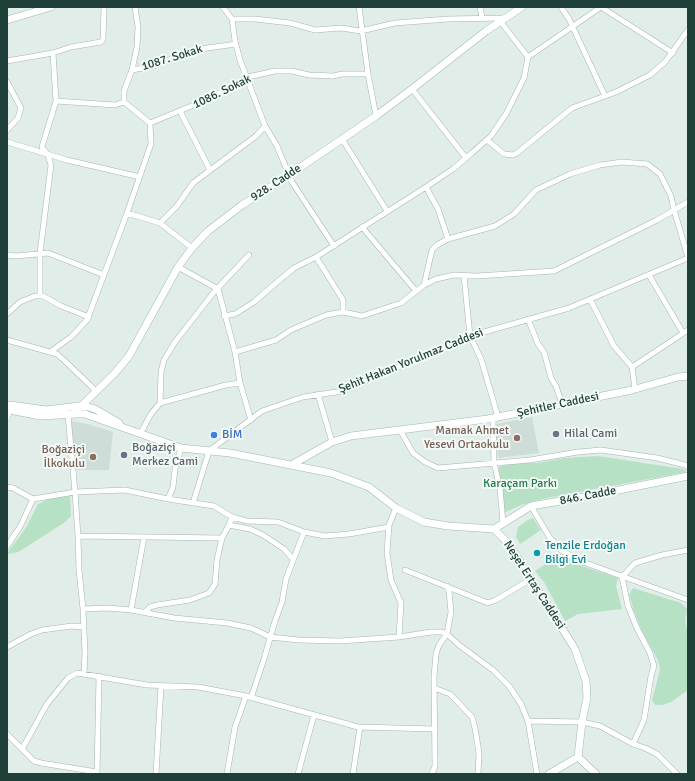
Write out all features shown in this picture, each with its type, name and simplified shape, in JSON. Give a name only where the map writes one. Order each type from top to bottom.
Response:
[{"type":"street","points":[[7,20],[51,7]]},
{"type":"street","points":[[7,61],[53,53],[71,47],[101,42],[103,39],[104,7]]},
{"type":"street","points":[[124,102],[124,91],[132,70],[137,47],[138,27],[135,7]]},
{"type":"street","points":[[223,7],[232,19],[240,60],[248,77],[265,126],[277,146],[292,182],[334,246]]},
{"type":"street","points":[[359,7],[368,74],[376,116]]},
{"type":"street","points":[[480,7],[482,18]]},
{"type":"street","name":"928. Cadde","points":[[71,414],[115,373],[129,356],[178,267],[192,248],[208,231],[231,212],[376,116],[486,30],[522,7]]},
{"type":"street","points":[[561,7],[568,16],[605,96]]},
{"type":"street","points":[[224,316],[235,314],[254,302],[294,268],[334,246],[426,187],[466,158],[487,140],[506,114],[524,78],[528,57],[601,7],[673,53]]},
{"type":"street","points":[[232,19],[255,19],[290,23],[315,30],[341,28],[362,31],[395,23],[448,19],[503,19],[528,57]]},
{"type":"street","points":[[487,140],[504,154],[513,155],[517,153],[572,108],[605,96],[650,76],[673,53],[688,30]]},
{"type":"street","name":"1087. Sokak","points":[[132,70],[154,66],[193,50],[236,44]]},
{"type":"street","points":[[40,296],[40,253],[51,165],[48,155],[42,147],[56,101],[53,53]]},
{"type":"street","name":"1086. Sokak","points":[[150,123],[211,98],[248,77],[275,71],[292,72],[309,76],[368,74]]},
{"type":"street","points":[[7,82],[21,108],[18,118],[7,130]]},
{"type":"street","points":[[412,89],[466,158]]},
{"type":"street","points":[[56,101],[115,105],[124,102]]},
{"type":"street","points":[[50,352],[71,337],[88,320],[151,144],[150,123],[124,102]]},
{"type":"street","points":[[180,112],[210,170]]},
{"type":"street","points":[[160,223],[177,206],[193,183],[256,136],[265,126]]},
{"type":"street","points":[[342,139],[387,211]]},
{"type":"street","points":[[7,142],[48,155],[140,177]]},
{"type":"street","points":[[424,285],[432,250],[437,245],[448,239],[495,226],[514,214],[536,190],[570,174],[600,165],[622,162],[647,164],[660,174],[672,196],[674,210],[688,257]]},
{"type":"street","points":[[426,187],[438,209],[448,239]]},
{"type":"street","points":[[235,352],[276,340],[291,330],[312,320],[343,312],[362,316],[401,303],[424,285],[436,279],[454,275],[477,276],[554,270],[657,220],[688,202]]},
{"type":"street","points":[[127,213],[160,223],[192,248]]},
{"type":"street","points":[[362,227],[416,291]]},
{"type":"street","points":[[7,255],[16,256],[48,253],[104,274]]},
{"type":"street","points":[[140,434],[151,414],[160,403],[162,389],[161,372],[164,360],[175,342],[218,289],[249,256]]},
{"type":"street","points":[[316,257],[343,300],[343,312]]},
{"type":"street","name":"Şehit Hakan Yorulmaz Caddesi","points":[[208,451],[262,411],[303,397],[343,391],[470,336],[569,308],[688,257]]},
{"type":"street","points":[[178,267],[218,289],[224,316],[235,352],[240,383],[251,420]]},
{"type":"street","points":[[649,275],[683,333]]},
{"type":"street","points":[[464,276],[470,336],[481,359],[496,417],[494,463],[500,488],[503,523]]},
{"type":"street","points":[[7,314],[20,302],[35,296],[43,296],[61,306],[89,316]]},
{"type":"street","points":[[590,299],[614,346],[632,367],[635,389]]},
{"type":"street","points":[[528,319],[538,344],[544,352],[551,378],[556,386],[562,404]]},
{"type":"street","points":[[632,367],[688,330]]},
{"type":"street","points":[[7,340],[57,354],[96,392]]},
{"type":"street","name":"Şehitler Caddesi","points":[[291,465],[332,442],[351,436],[496,417],[635,389],[678,377],[688,376]]},
{"type":"street","points":[[160,403],[226,385],[240,383]]},
{"type":"street","points":[[318,394],[332,442]]},
{"type":"street","points":[[8,407],[46,410],[80,406],[95,409],[131,430]]},
{"type":"street","points":[[8,407],[40,416],[85,414],[181,448],[230,453],[331,473],[369,487],[396,508],[424,522],[448,526],[494,529]]},
{"type":"street","points":[[7,418],[8,407]]},
{"type":"street","points":[[71,414],[79,570],[84,627],[84,673]]},
{"type":"street","points":[[400,430],[413,453],[425,462],[438,468],[530,460],[578,452],[601,450],[657,458],[688,467]]},
{"type":"street","points":[[168,499],[173,487],[181,448]]},
{"type":"street","points":[[193,503],[208,451]]},
{"type":"street","name":"846. Cadde","points":[[494,529],[531,506],[688,476]]},
{"type":"street","points":[[7,487],[13,488],[33,499],[75,492],[125,490],[168,499],[214,506],[232,517],[247,521],[278,522],[304,532],[325,536],[349,534],[389,527]]},
{"type":"street","points":[[7,546],[20,527],[33,499]]},
{"type":"street","points":[[531,506],[547,533],[561,550],[580,561],[688,600]]},
{"type":"street","points":[[396,508],[389,527],[387,553],[391,580],[401,603],[399,637]]},
{"type":"street","points":[[145,612],[150,607],[190,600],[209,593],[214,584],[222,538],[232,517]]},
{"type":"street","points":[[229,525],[250,529],[263,535],[284,549],[293,559]]},
{"type":"street","name":"Neşet Ertaş Caddesi","points":[[494,529],[509,544],[575,649],[586,681],[586,698],[578,757]]},
{"type":"street","points":[[227,774],[234,727],[248,697],[270,637],[282,602],[286,579],[304,532]]},
{"type":"street","points":[[78,536],[222,538]]},
{"type":"street","points":[[131,610],[144,537]]},
{"type":"street","points":[[622,577],[635,563],[662,555],[688,550]]},
{"type":"street","points":[[406,570],[488,603],[496,600],[531,579]]},
{"type":"street","points":[[622,577],[628,606],[636,628],[650,653],[654,666],[644,720],[633,744]]},
{"type":"street","points":[[432,774],[435,766],[434,688],[436,654],[439,645],[447,634],[451,612],[449,591],[447,586]]},
{"type":"street","points":[[83,609],[108,608],[131,610],[174,618],[227,623],[251,628],[270,637],[320,641],[363,640],[442,632],[447,634],[459,645],[493,670],[509,686],[521,704],[528,721],[537,774]]},
{"type":"street","points":[[7,647],[31,634],[42,630],[72,626],[84,627]]},
{"type":"street","points":[[22,749],[47,704],[68,678],[77,673],[84,673],[132,683],[161,686],[198,687],[248,697],[360,727],[435,730]]},
{"type":"street","points":[[7,734],[34,761],[97,773],[99,676]]},
{"type":"street","points":[[156,774],[161,686]]},
{"type":"street","points":[[434,688],[450,694],[472,717],[479,753],[478,774]]},
{"type":"street","points":[[298,774],[314,715]]},
{"type":"street","points":[[528,721],[582,722],[600,726],[633,744],[646,748],[657,754],[677,774]]},
{"type":"street","points":[[353,774],[360,727]]},
{"type":"street","points":[[548,774],[578,757],[596,774]]},
{"type":"shaded area","name":"Mamak Ahmet Yesevi Ortaokulu","points":[[532,417],[539,453],[498,458],[496,424]]},
{"type":"shaded area","name":"Boğaziçi İlkokulu","points":[[70,421],[88,424],[113,432],[109,470],[76,470]]},
{"type":"green space","name":"Karaçam Parkı","points":[[598,456],[683,469],[686,472],[542,499],[521,505],[504,513],[499,467],[513,463],[537,463],[565,458]]},
{"type":"green space","points":[[70,496],[71,516],[65,522],[18,552],[8,554],[9,550],[27,526],[38,504],[53,497]]},
{"type":"green space","points":[[533,518],[541,530],[520,544],[516,537],[518,527]]},
{"type":"green space","points":[[561,554],[582,566],[618,578],[616,586],[622,609],[578,614],[565,621],[544,582],[535,571]]},
{"type":"green space","points":[[633,588],[681,603],[687,609],[685,621],[688,635],[688,690],[671,702],[662,705],[655,705],[652,700],[660,670],[658,660],[642,631],[634,611],[629,595]]},
{"type":"place","name":"Hilal Cami","points":[[556,434]]},
{"type":"place","name":"BİM","points":[[214,435]]},
{"type":"place","name":"Mamak Ahmet Yesevi Ortaokulu","points":[[517,438]]},
{"type":"place","name":"Boğaziçi Merkez Cami","points":[[124,455]]},
{"type":"place","name":"Boğaziçi İlkokulu","points":[[93,457]]},
{"type":"place","name":"Tenzile Erdoğan Bilgi Evi","points":[[537,553]]}]
